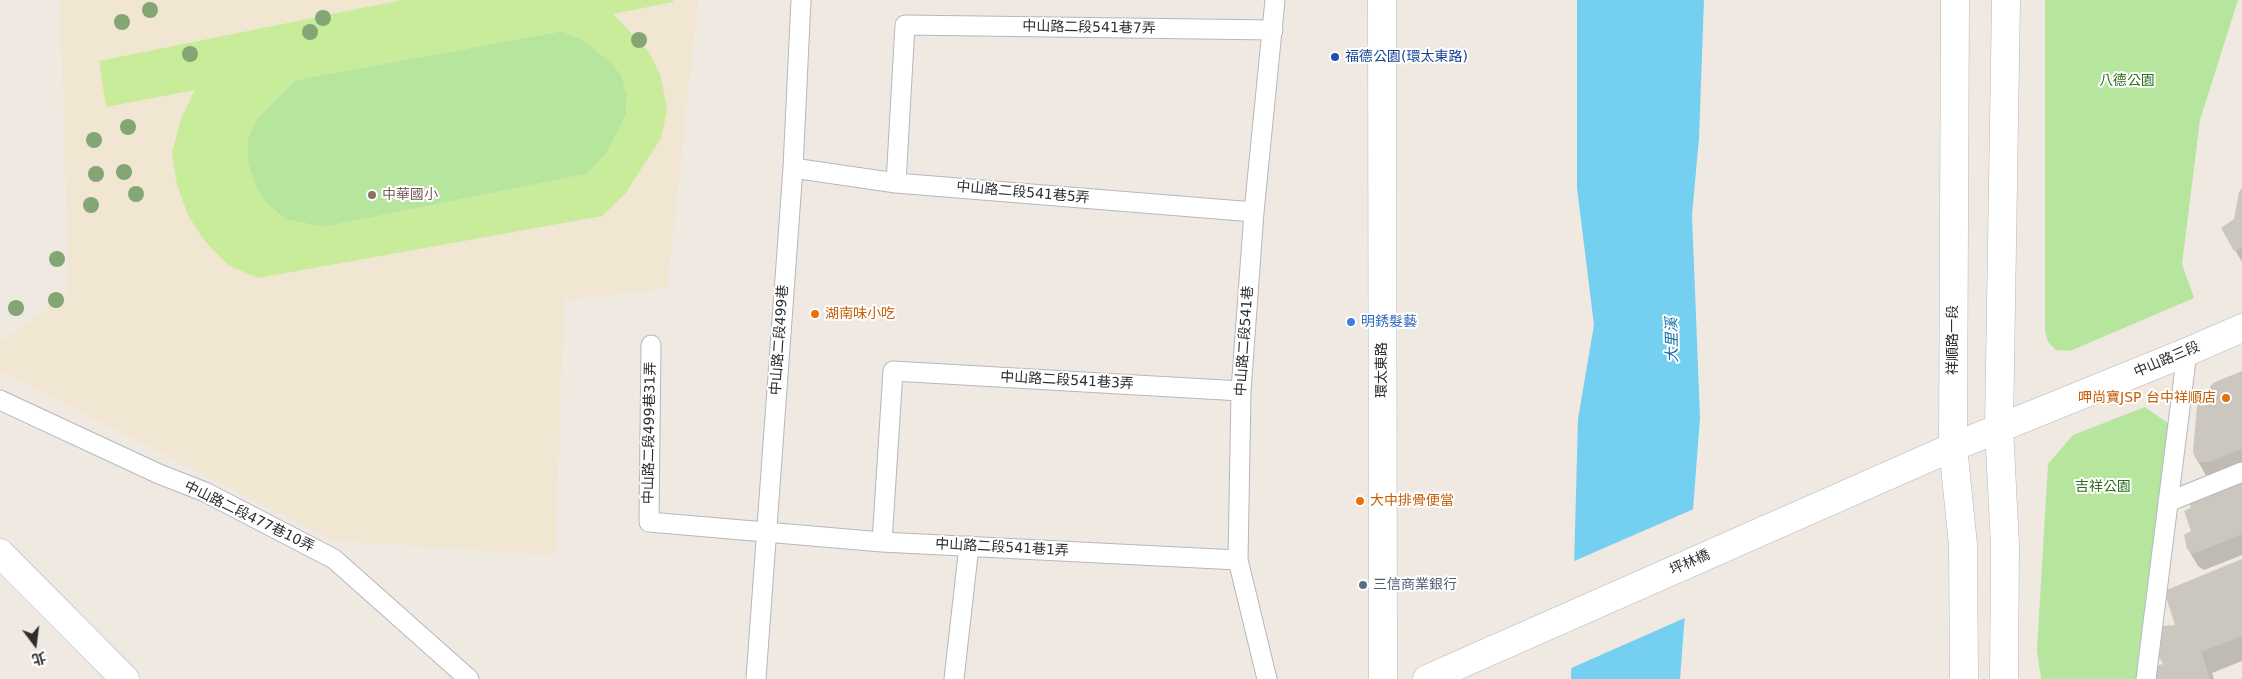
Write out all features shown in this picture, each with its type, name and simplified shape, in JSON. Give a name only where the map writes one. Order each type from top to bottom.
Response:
[{"type":"street","name":"環太東路","points":[[1382,0],[1383,679]]},
{"type":"street","name":"祥順路一段","points":[[1955,0],[1952,447],[1963,545],[1964,679]]},
{"type":"street","points":[[2004,679],[2005,546],[1999,428],[2006,0]]},
{"type":"street","name":"中山路三段","points":[[1952,447],[2242,328]]},
{"type":"street","name":"坪林橋","points":[[1427,679],[1952,447]]},
{"type":"street","points":[[0,553],[125,679]]},
{"type":"lane","name":"中山路二段499巷","points":[[756,679],[793,168],[801,0]]},
{"type":"lane","name":"中山路二段541巷","points":[[1267,679],[1238,560],[1241,391],[1254,212],[1274,30],[1275,0]]},
{"type":"lane","name":"中山路二段541巷7弄","points":[[896,183],[905,25],[1274,30]]},
{"type":"lane","name":"中山路二段541巷5弄","points":[[793,168],[896,183],[1254,212]]},
{"type":"lane","name":"中山路二段499巷31弄","points":[[651,345],[649,522],[767,531]]},
{"type":"lane","points":[[2146,679],[2187,352]]},
{"type":"lane","name":"中山路二段541巷3弄","points":[[882,542],[893,372],[1241,391]]},
{"type":"lane","name":"中山路二段477巷10弄","points":[[0,400],[160,474],[204,492],[334,559],[469,679]]},
{"type":"lane","points":[[2168,502],[2242,472]]},
{"type":"lane","name":"中山路二段541巷1弄","points":[[767,531],[882,542],[1238,560]]},
{"type":"lane","points":[[954,679],[968,546]]},
{"type":"shaded area","name":"中華國小","points":[[60,0],[698,0],[667,288],[564,300],[555,555],[335,541],[0,371],[0,342],[69,293]]},
{"type":"green space","points":[[402,0],[673,0],[673,2],[613,14],[649,52],[661,77],[667,111],[661,138],[625,194],[602,216],[258,278],[228,265],[204,240],[188,215],[177,185],[172,152],[181,119],[195,90],[106,107],[99,61]],"holes":[[[562,31],[583,40],[613,64],[622,77],[627,94],[626,115],[607,152],[587,174],[324,227],[287,220],[267,204],[255,186],[248,163],[248,138],[257,119],[295,80]]]},
{"type":"green space","name":"八德公園","points":[[2045,0],[2238,0],[2200,120],[2182,264],[2194,298],[2070,351],[2056,350],[2048,342],[2045,331]]},
{"type":"green space","points":[[562,31],[583,40],[613,64],[622,77],[627,94],[626,115],[607,152],[587,174],[324,227],[287,220],[267,204],[255,186],[248,163],[248,138],[257,119],[295,80]]},
{"type":"green space","name":"吉祥公園","points":[[2145,407],[2169,424],[2137,679],[2041,679],[2037,650],[2048,464],[2073,435]]},
{"type":"water","name":"大里溪","points":[[1577,0],[1704,0],[1699,138],[1692,215],[1700,418],[1680,679],[1571,679],[1578,419],[1594,325],[1577,188]]},
{"type":"pier","points":[[1696,508],[1687,617],[1569,669],[1572,562]]},
{"type":"building","points":[[2242,188],[2242,248],[2234,251],[2221,228],[2234,219],[2239,192]]},
{"type":"building","points":[[2242,371],[2242,449],[2209,462],[2201,462],[2195,458],[2193,451],[2197,406],[2213,383]]},
{"type":"building","points":[[2242,482],[2242,534],[2193,554],[2187,549],[2184,535],[2191,531],[2184,511],[2191,508],[2189,502]]},
{"type":"building","points":[[2242,559],[2242,636],[2201,652],[2210,679],[2152,679],[2152,667],[2163,664],[2157,653],[2162,626],[2175,625],[2164,591]]},
{"type":"place","name":"福德公園(環太東路)","points":[[1335,57]]},
{"type":"place","name":"中華國小","points":[[372,195]]},
{"type":"place","name":"湖南味小吃","points":[[815,314]]},
{"type":"place","name":"明銹髮藝","points":[[1351,322]]},
{"type":"place","name":"呷尚寶JSP 台中祥順店","points":[[2226,398]]},
{"type":"place","name":"大中排骨便當","points":[[1360,501]]},
{"type":"place","name":"三信商業銀行","points":[[1363,585]]}]
